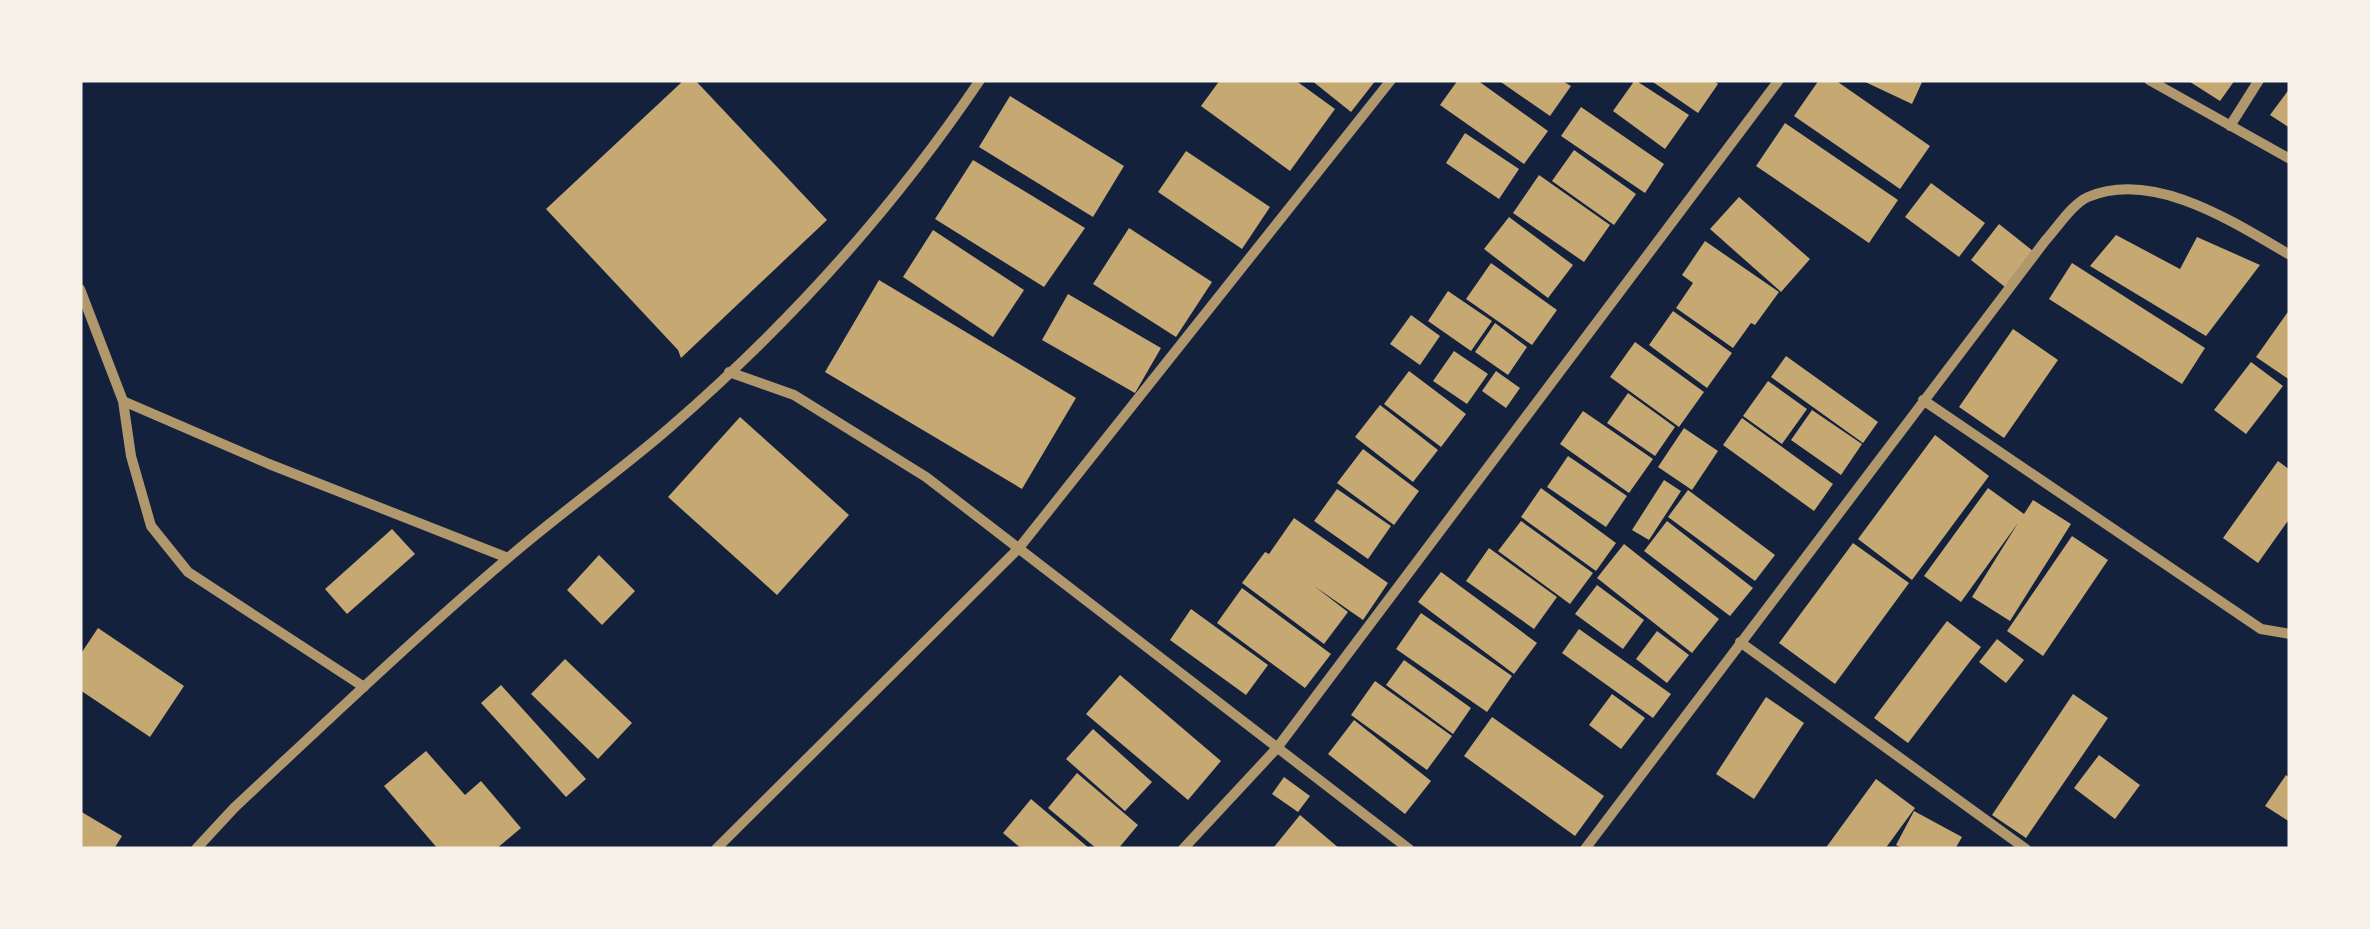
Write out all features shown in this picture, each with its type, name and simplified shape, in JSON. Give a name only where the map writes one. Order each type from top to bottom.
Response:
[{"type":"street","points":[[196,849],[234,808],[508,558],[668,429],[729,372],[850,250],[947,129],[980,80]]},
{"type":"street","points":[[716,849],[1020,548],[1391,80]]},
{"type":"street","points":[[1182,849],[1276,748],[1780,80]]},
{"type":"street","points":[[2149,80],[2290,159]]},
{"type":"street","points":[[2230,126],[2259,80]]},
{"type":"street","points":[[1585,849],[2045,241],[2085,198],[2126,188],[2184,199],[2290,255]]},
{"type":"street","points":[[80,289],[123,401],[131,456],[152,526],[188,572],[364,687]]},
{"type":"street","points":[[729,372],[794,395],[926,477],[1409,849]]},
{"type":"street","points":[[1923,400],[2261,629],[2290,634]]},
{"type":"street","points":[[123,401],[269,464],[508,558]]},
{"type":"street","points":[[1740,642],[2026,849]]},
{"type":"building","points":[[684,80],[695,80],[827,220],[681,358],[678,350],[546,209]]},
{"type":"building","points":[[1220,80],[1295,80],[1335,109],[1290,171],[1201,106]]},
{"type":"building","points":[[1311,80],[1376,80],[1351,112]]},
{"type":"building","points":[[1458,80],[1477,80],[1548,131],[1524,164],[1440,105]]},
{"type":"building","points":[[1498,80],[1561,80],[1571,86],[1550,116]]},
{"type":"building","points":[[1635,80],[1689,115],[1665,149],[1613,111]]},
{"type":"building","points":[[1650,80],[1713,80],[1718,84],[1698,113]]},
{"type":"building","points":[[1819,80],[1835,80],[1930,146],[1900,189],[1794,116]]},
{"type":"building","points":[[1861,80],[1923,80],[1912,104]]},
{"type":"building","points":[[2187,80],[2235,80],[2220,101]]},
{"type":"building","points":[[2290,88],[2290,128],[2270,115]]},
{"type":"building","points":[[1010,96],[1124,166],[1093,217],[979,147]]},
{"type":"building","points":[[1581,107],[1664,164],[1645,193],[1561,136]]},
{"type":"building","points":[[1785,123],[1898,200],[1869,243],[1756,166]]},
{"type":"building","points":[[1465,133],[1519,169],[1499,199],[1446,163]]},
{"type":"building","points":[[1574,150],[1636,194],[1614,225],[1552,181]]},
{"type":"building","points":[[1186,151],[1270,207],[1242,249],[1158,192]]},
{"type":"building","points":[[973,160],[1085,228],[1044,287],[935,219]]},
{"type":"building","points":[[1539,175],[1610,225],[1584,262],[1513,213]]},
{"type":"building","points":[[1931,183],[1985,223],[1959,257],[1905,217]]},
{"type":"building","points":[[1739,197],[1810,259],[1781,292],[1710,229]]},
{"type":"building","points":[[1509,217],[1573,265],[1548,298],[1484,249]]},
{"type":"building","points":[[1999,224],[2033,251],[2005,287],[1971,260]]},
{"type":"building","points":[[1129,228],[1212,282],[1176,337],[1093,284]]},
{"type":"building","points":[[933,230],[1024,290],[993,337],[903,277]]},
{"type":"building","points":[[2116,235],[2180,269],[2197,237],[2260,265],[2206,336],[2090,266]]},
{"type":"building","points":[[1705,241],[1779,292],[1733,348],[1676,308],[1693,283],[1682,275]]},
{"type":"building","points":[[1491,263],[1557,310],[1532,345],[1466,299]]},
{"type":"building","points":[[2072,263],[2205,348],[2182,384],[2049,299]]},
{"type":"building","points":[[879,280],[1076,398],[1022,489],[825,372]]},
{"type":"building","points":[[1448,291],[1492,321],[1471,351],[1428,321]]},
{"type":"building","points":[[1068,294],[1161,348],[1135,393],[1042,340]]},
{"type":"building","points":[[2290,309],[2290,380],[2256,357]]},
{"type":"building","points":[[1673,311],[1732,353],[1707,388],[1649,345]]},
{"type":"building","points":[[1411,315],[1440,336],[1420,365],[1390,344]]},
{"type":"building","points":[[1495,323],[1527,347],[1508,375],[1475,352]]},
{"type":"building","points":[[2013,329],[2058,360],[2004,438],[1959,407]]},
{"type":"building","points":[[1635,342],[1704,392],[1679,427],[1610,377]]},
{"type":"building","points":[[1454,351],[1488,374],[1467,404],[1433,381]]},
{"type":"building","points":[[1786,356],[1878,422],[1863,443],[1771,377]]},
{"type":"building","points":[[2251,362],[2283,386],[2246,434],[2214,410]]},
{"type":"building","points":[[1409,371],[1466,414],[1441,447],[1384,404]]},
{"type":"building","points":[[1496,371],[1520,388],[1506,408],[1482,391]]},
{"type":"building","points":[[1768,381],[1807,409],[1782,444],[1743,416]]},
{"type":"building","points":[[1628,393],[1675,427],[1655,456],[1607,423]]},
{"type":"building","points":[[1380,405],[1438,450],[1413,482],[1355,437]]},
{"type":"building","points":[[1812,410],[1862,444],[1841,475],[1791,440]]},
{"type":"building","points":[[1583,411],[1653,459],[1629,493],[1560,444]]},
{"type":"building","points":[[740,417],[849,515],[777,595],[668,497]]},
{"type":"building","points":[[1742,418],[1833,484],[1814,511],[1723,445]]},
{"type":"building","points":[[1684,428],[1718,451],[1692,490],[1658,467]]},
{"type":"building","points":[[1935,435],[1989,476],[1912,580],[1858,539]]},
{"type":"building","points":[[1363,449],[1419,491],[1394,525],[1337,483]]},
{"type":"building","points":[[1568,456],[1627,496],[1606,527],[1547,487]]},
{"type":"building","points":[[2278,461],[2290,470],[2290,518],[2258,563],[2223,538]]},
{"type":"building","points":[[1664,480],[1681,491],[1649,540],[1632,530]]},
{"type":"building","points":[[1541,488],[1616,543],[1596,571],[1521,517]]},
{"type":"building","points":[[1988,488],[2024,514],[2033,500],[2071,524],[2010,621],[1972,597],[2018,523],[1961,602],[1924,576]]},
{"type":"building","points":[[1337,489],[1391,526],[1368,559],[1314,521]]},
{"type":"building","points":[[1688,490],[1775,555],[1755,581],[1668,517]]},
{"type":"building","points":[[1294,518],[1388,583],[1363,620],[1314,586],[1348,612],[1324,644],[1242,583]]},
{"type":"building","points":[[1521,521],[1593,573],[1570,604],[1498,551]]},
{"type":"building","points":[[1667,521],[1753,588],[1730,616],[1644,551]]},
{"type":"building","points":[[392,529],[415,554],[347,614],[325,589]]},
{"type":"building","points":[[2072,536],[2108,560],[2043,656],[2007,631]]},
{"type":"building","points":[[1853,543],[1909,583],[1835,684],[1779,643]]},
{"type":"building","points":[[1624,544],[1719,619],[1692,653],[1597,578]]},
{"type":"building","points":[[1489,548],[1557,597],[1534,629],[1466,581]]},
{"type":"building","points":[[599,555],[635,591],[602,625],[567,590]]},
{"type":"building","points":[[1441,572],[1537,643],[1514,674],[1418,602]]},
{"type":"building","points":[[1597,585],[1644,620],[1623,649],[1575,614]]},
{"type":"building","points":[[1242,588],[1331,654],[1305,688],[1217,623]]},
{"type":"building","points":[[1191,609],[1268,665],[1246,695],[1170,640]]},
{"type":"building","points":[[1421,613],[1512,676],[1487,712],[1396,649]]},
{"type":"building","points":[[1947,621],[1981,647],[1908,743],[1874,718]]},
{"type":"building","points":[[98,628],[184,686],[150,737],[80,690],[80,655]]},
{"type":"building","points":[[1579,629],[1671,694],[1653,718],[1562,653]]},
{"type":"building","points":[[1657,631],[1689,655],[1667,683],[1636,659]]},
{"type":"building","points":[[1997,639],[2024,660],[2006,683],[1979,662]]},
{"type":"building","points":[[565,659],[632,723],[598,759],[531,694]]},
{"type":"building","points":[[1404,660],[1471,708],[1453,734],[1386,685]]},
{"type":"building","points":[[1120,675],[1221,761],[1188,800],[1086,714]]},
{"type":"building","points":[[1375,681],[1452,736],[1427,770],[1351,715]]},
{"type":"building","points":[[501,685],[586,779],[566,797],[481,703]]},
{"type":"building","points":[[1612,694],[1645,718],[1621,749],[1589,725]]},
{"type":"building","points":[[2073,694],[2108,718],[2026,838],[1992,815]]},
{"type":"building","points":[[1766,697],[1804,723],[1754,799],[1716,774]]},
{"type":"building","points":[[1492,717],[1604,796],[1575,836],[1464,756]]},
{"type":"building","points":[[1354,720],[1431,781],[1405,814],[1328,754]]},
{"type":"building","points":[[1093,729],[1152,782],[1125,811],[1066,759]]},
{"type":"building","points":[[426,751],[465,795],[481,781],[521,828],[496,849],[438,849],[384,786]]},
{"type":"building","points":[[2099,755],[2140,785],[2115,819],[2074,788]]},
{"type":"building","points":[[1077,773],[1138,825],[1118,849],[1097,849],[1048,808]]},
{"type":"building","points":[[2286,775],[2290,778],[2290,822],[2265,806]]},
{"type":"building","points":[[1284,777],[1310,796],[1298,812],[1272,794]]},
{"type":"building","points":[[1876,779],[1915,808],[1885,849],[1825,849]]},
{"type":"building","points":[[1031,799],[1090,849],[1022,849],[1003,833]]},
{"type":"building","points":[[80,811],[122,836],[114,849],[80,849]]},
{"type":"building","points":[[1914,811],[1962,837],[1955,849],[1904,849],[1896,845]]},
{"type":"building","points":[[1300,815],[1340,849],[1274,847]]}]
